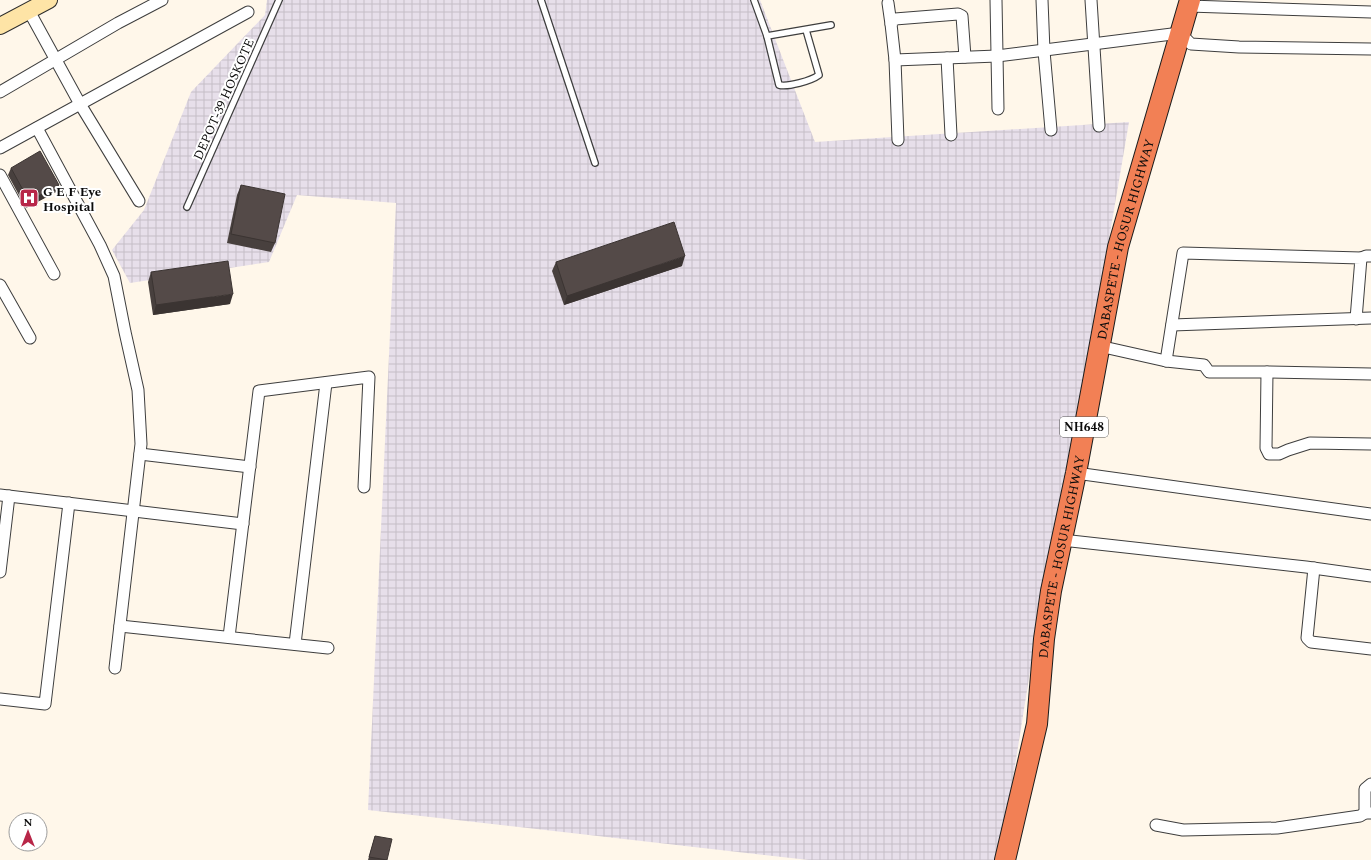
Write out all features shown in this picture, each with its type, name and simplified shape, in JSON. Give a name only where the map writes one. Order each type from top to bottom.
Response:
[{"type":"highway","name":"DABASPETE - HOSUR HIGHWAY","points":[[1005,860],[1037,724],[1044,639],[1051,591],[1076,473],[1118,247],[1190,3]]},
{"type":"street","points":[[0,26],[49,0]]},
{"type":"street","points":[[0,92],[162,0]]},
{"type":"street","points":[[996,0],[998,109]]},
{"type":"street","points":[[1042,0],[1050,130]]},
{"type":"street","points":[[1091,0],[1099,126]]},
{"type":"street","points":[[888,3],[895,60],[898,140]]},
{"type":"street","points":[[1190,3],[1371,12]]},
{"type":"street","points":[[29,11],[80,104],[139,201]]},
{"type":"street","points":[[0,148],[248,12]]},
{"type":"street","points":[[891,24],[895,19],[958,14],[962,16],[965,58]]},
{"type":"street","points":[[895,60],[997,56],[1180,33],[1191,44],[1239,47],[1371,49]]},
{"type":"street","points":[[947,58],[951,135]]},
{"type":"street","points":[[38,128],[100,246],[114,276],[138,390],[141,444],[115,668]]},
{"type":"street","points":[[0,175],[54,274]]},
{"type":"street","points":[[1166,361],[1183,253],[1366,257],[1356,319]]},
{"type":"street","points":[[0,286],[30,338]]},
{"type":"street","points":[[1172,325],[1371,318]]},
{"type":"street","points":[[1099,346],[1166,361],[1204,365],[1209,372],[1371,374]]},
{"type":"street","points":[[1267,372],[1266,448],[1269,454],[1279,454],[1310,443],[1371,444]]},
{"type":"street","points":[[229,637],[259,391],[369,377],[364,487]]},
{"type":"street","points":[[295,644],[326,383]]},
{"type":"street","points":[[140,454],[250,467]]},
{"type":"street","points":[[1076,473],[1371,514]]},
{"type":"street","points":[[0,572],[4,496],[243,524]]},
{"type":"street","points":[[0,699],[45,704],[69,504]]},
{"type":"street","points":[[1062,540],[1314,568],[1371,576]]},
{"type":"street","points":[[1314,568],[1307,638],[1311,642],[1371,649]]},
{"type":"street","points":[[120,626],[328,648]]},
{"type":"street","points":[[1156,825],[1183,830],[1277,828],[1360,816],[1368,813],[1365,789],[1371,784]]},
{"type":"lane","name":"DEPOT-39 HOSKOTE","points":[[187,208],[279,0]]},
{"type":"lane","points":[[541,0],[594,163]]},
{"type":"lane","points":[[754,0],[767,36],[779,85],[785,86],[814,79],[819,75],[806,30]]},
{"type":"lane","points":[[767,36],[832,25]]},
{"type":"shaded area","points":[[267,0],[760,0],[815,142],[1129,122],[1063,508],[1046,571],[1000,860],[809,860],[368,810],[396,203],[297,195],[269,262],[130,283],[112,250],[144,210],[191,92],[265,15]]},
{"type":"building","points":[[40,151],[59,185],[29,201],[11,168]]},
{"type":"building","points":[[241,185],[285,194],[275,243],[231,234]]},
{"type":"building","points":[[674,222],[685,256],[567,296],[556,262]]},
{"type":"building","points":[[228,261],[233,294],[156,305],[151,272]]},
{"type":"building","points":[[375,836],[392,839],[387,860],[369,857]]},
{"type":"place","name":"G E F Eye Hospital","points":[[29,198]]}]
